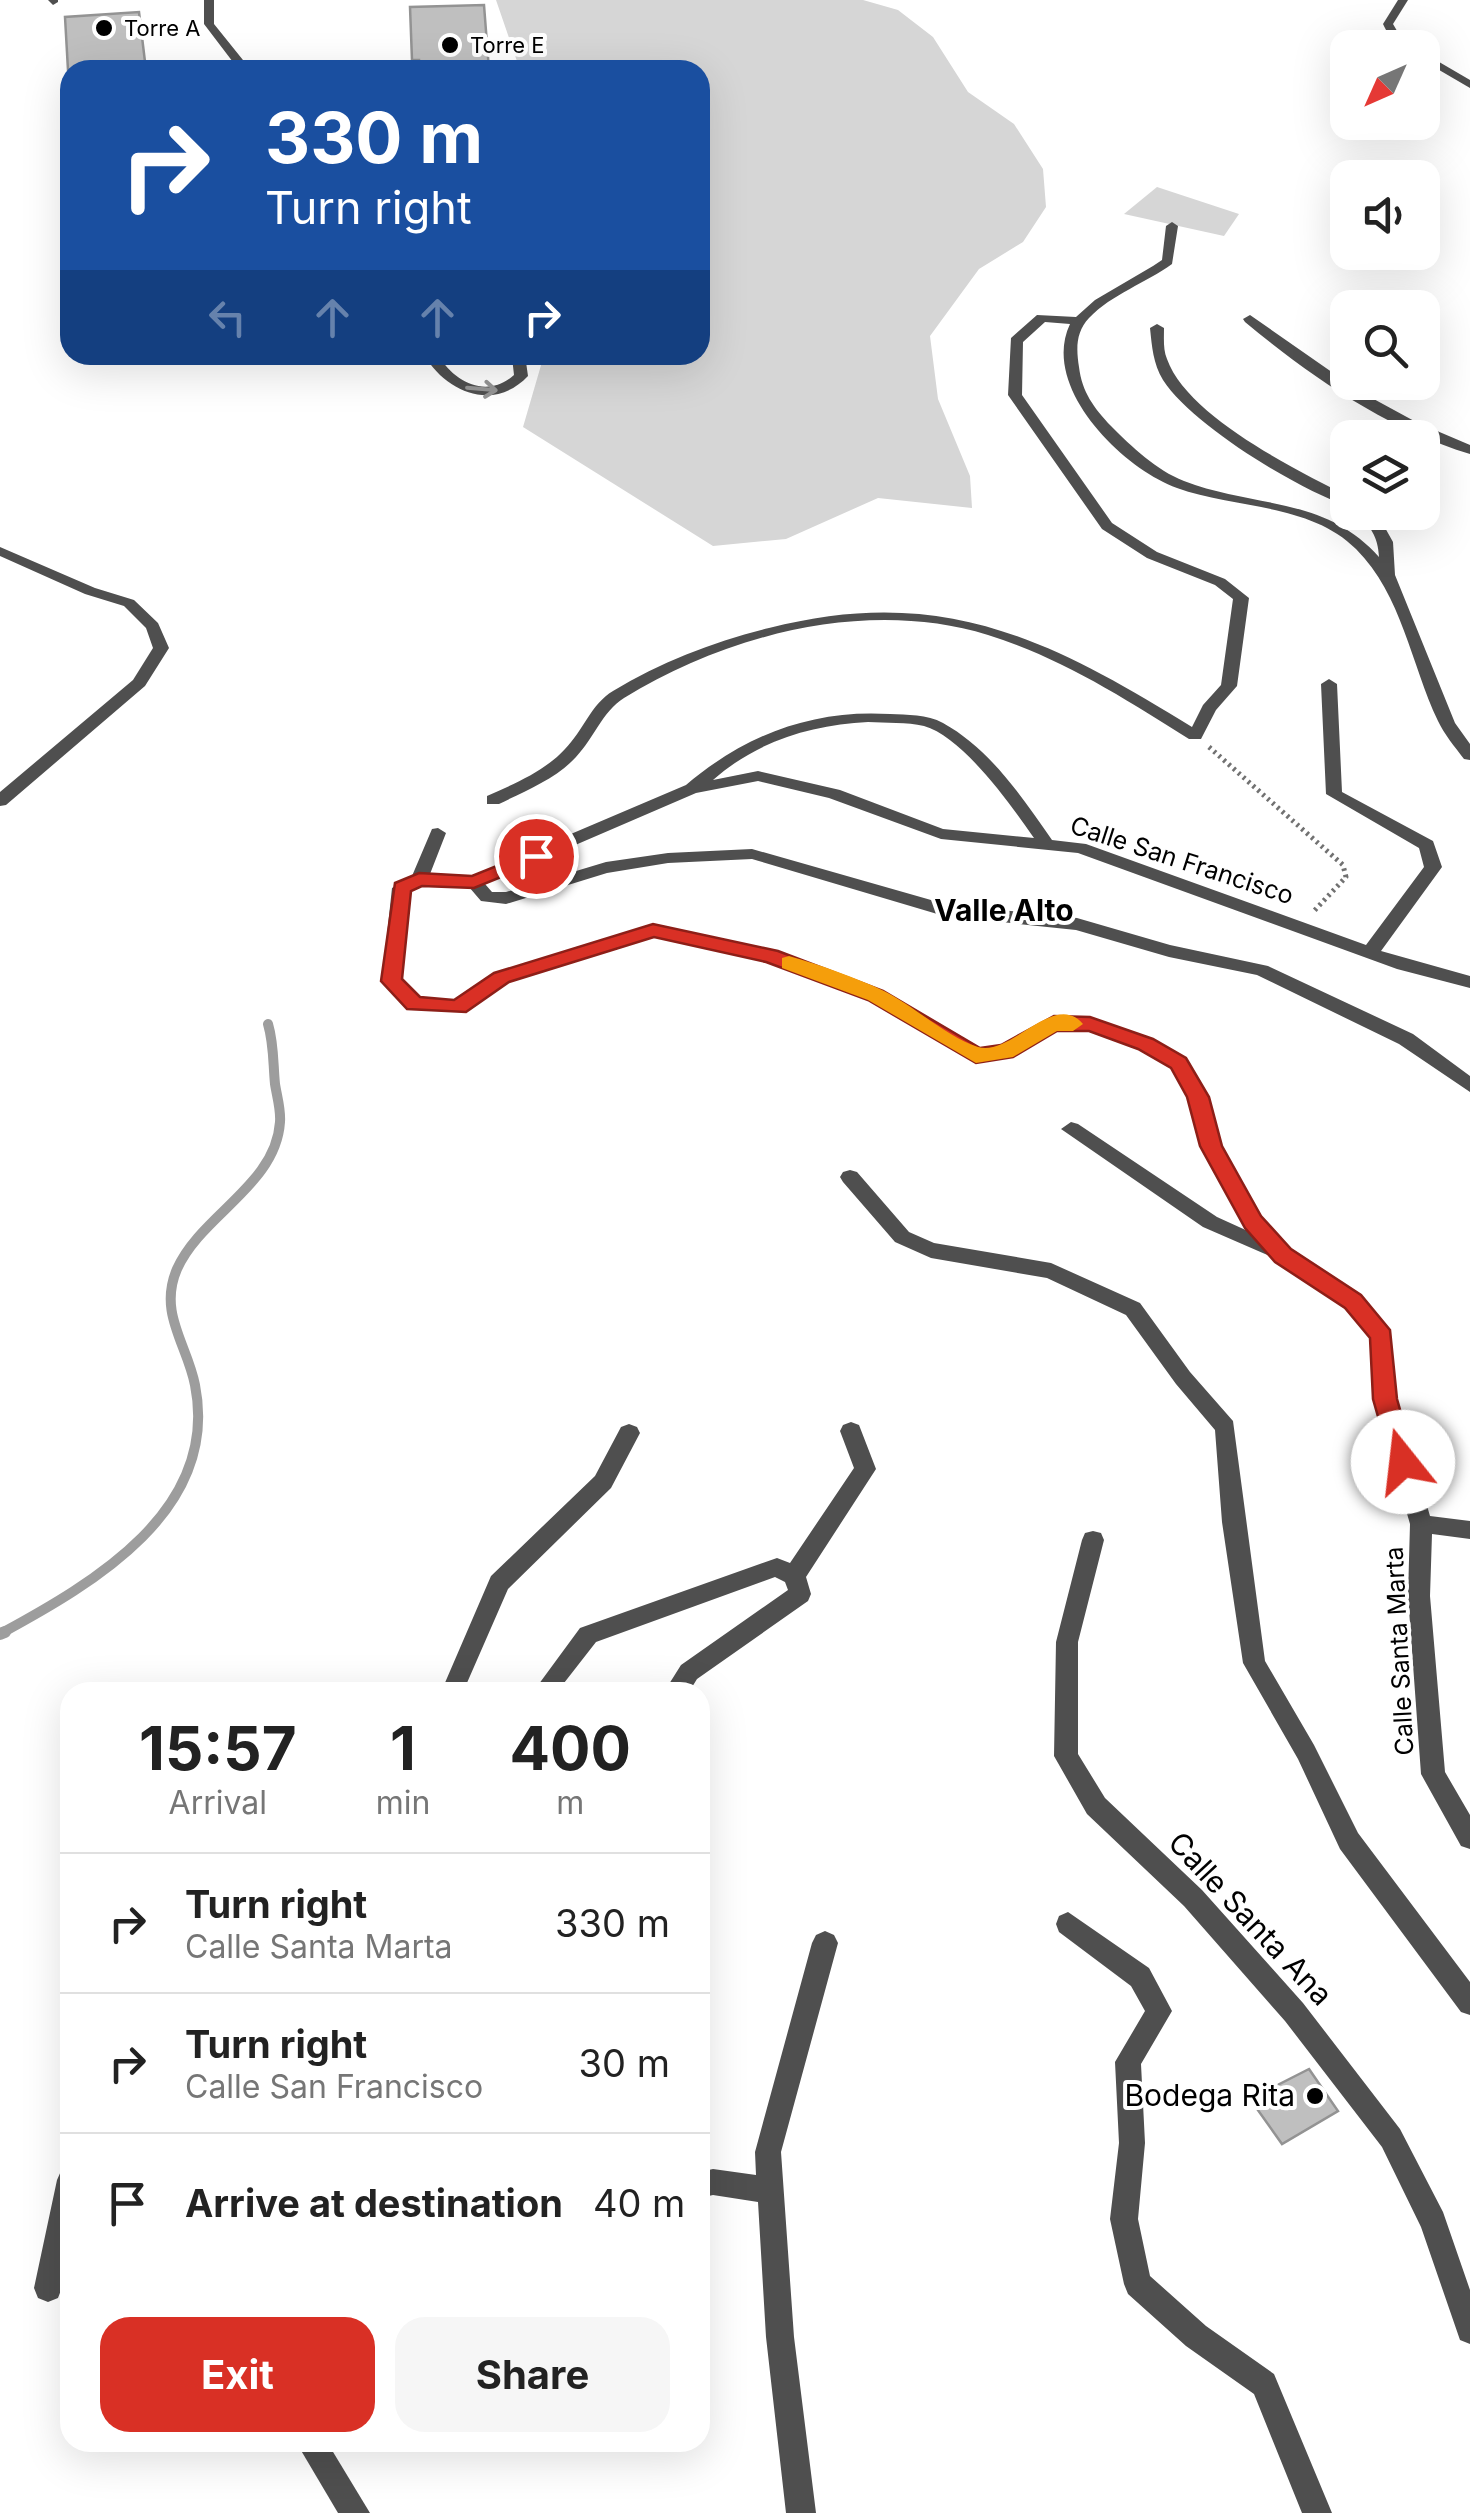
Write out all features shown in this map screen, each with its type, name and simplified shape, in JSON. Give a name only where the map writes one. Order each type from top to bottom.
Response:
[{"type":"street","points":[[209,0],[210,24],[237,60]]},
{"type":"street","points":[[1391,30],[1388,24],[1403,0]]},
{"type":"street","points":[[1440,66],[1470,85]]},
{"type":"street","points":[[1172,226],[1168,261],[1152,275],[1112,294],[1072,334],[1078,393],[1115,436],[1148,465],[1178,484],[1304,515],[1346,532],[1388,575]]},
{"type":"street","points":[[494,800],[568,757],[617,695],[704,655],[781,628],[826,620],[879,616],[940,618],[993,631],[1108,682],[1196,736],[1209,708],[1230,686],[1241,598],[1220,582],[1152,555],[1107,526],[1016,395],[1016,340],[1042,318],[1080,322]]},
{"type":"street","points":[[1250,319],[1300,362],[1391,414],[1470,450]]},
{"type":"street","points":[[1157,328],[1160,362],[1181,390],[1220,428],[1274,464],[1330,493]]},
{"type":"street","points":[[436,365],[458,384],[484,392],[503,390],[516,382],[521,376],[519,365]]},
{"type":"street","points":[[1379,530],[1386,542],[1388,575],[1447,724],[1470,755]]},
{"type":"street","points":[[0,551],[90,591],[129,603],[153,626],[161,648],[139,683],[0,801]]},
{"type":"street","points":[[1329,684],[1334,794],[1427,845],[1433,867],[1370,952]]},
{"type":"street","points":[[692,788],[723,759],[777,732],[860,714],[932,723],[998,774],[1046,842]]},
{"type":"street","name":"Calle San Francisco","points":[[419,880],[474,882],[692,788],[758,776],[834,794],[941,834],[1080,848],[1370,952],[1470,982]]},
{"type":"street","points":[[419,880],[438,833]]},
{"type":"street","points":[[474,882],[487,896],[506,898],[606,868],[668,858],[752,854],[944,910],[1077,924],[1169,952],[1262,970],[1406,1039],[1470,1085]]},
{"type":"street","name":"Calle Santa Marta","points":[[419,880],[402,888],[392,981],[415,1004],[458,1007],[502,978],[653,930],[771,956],[875,996],[976,1056],[1006,1052],[1054,1024],[1090,1024],[1145,1044],[1179,1063],[1198,1097],[1211,1146],[1253,1222],[1283,1256],[1353,1302],[1382,1336],[1385,1399],[1420,1524],[1420,1596],[1433,1774],[1470,1838]]},
{"type":"street","points":[[1071,1128],[1210,1222],[1283,1256]]},
{"type":"street","points":[[850,1177],[902,1237],[930,1250],[1051,1271],[1133,1309],[1225,1427],[1254,1663],[1306,1752],[1348,1841],[1470,2003]]},
{"type":"street","points":[[794,1576],[865,1469],[851,1432]]},
{"type":"street","points":[[456,1682],[499,1583],[603,1482],[629,1433]]},
{"type":"street","points":[[1420,1524],[1470,1530]]},
{"type":"street","name":"Calle Santa Ana","points":[[1093,1540],[1067,1642],[1066,1756],[1096,1806],[1193,1898],[1294,2012],[1391,2138],[1433,2222],[1470,2330]]},
{"type":"street","points":[[552,1682],[588,1635],[737,1578],[777,1567],[794,1576],[800,1594],[689,1672],[682,1682]]},
{"type":"street","points":[[1068,1924],[1140,1976],[1159,2011],[1128,2062],[1132,2143],[1124,2219],[1138,2284],[1196,2336],[1264,2384],[1317,2513]]},
{"type":"street","points":[[800,2513],[780,2337],[768,2152],[825,1942]]},
{"type":"street","points":[[710,2183],[772,2190]]},
{"type":"street","points":[[48,2288],[60,2229]]},
{"type":"street","points":[[316,2452],[355,2513]]},
{"type":"path","points":[[1196,736],[1343,865],[1346,878],[1300,926]]},
{"type":"shaded area","points":[[496,0],[863,0],[898,10],[933,37],[968,92],[1014,124],[1043,169],[1046,207],[1023,242],[979,269],[930,336],[938,399],[970,476],[972,508],[878,498],[786,539],[713,546],[523,427],[541,365],[710,365],[710,60],[517,60]]},
{"type":"shaded area","points":[[1157,187],[1239,214],[1224,236],[1124,214]]},
{"type":"building","points":[[484,5],[488,60],[412,60],[410,7]]},
{"type":"building","points":[[139,12],[145,60],[67,60],[65,17]]},
{"type":"building","points":[[1309,2069],[1338,2111],[1282,2144],[1250,2099]]},
{"type":"waterway","points":[[5,1632],[0,1634],[110,1566],[169,1505],[188,1469],[198,1429],[195,1385],[172,1314],[172,1285],[188,1250],[252,1182],[275,1144],[280,1112],[268,1024]]},
{"type":"slow traffic","points":[[789,963],[875,996],[976,1056],[1006,1052],[1054,1024],[1073,1024]]},
{"type":"place","name":"Torre A","points":[[104,28]]},
{"type":"place","name":"Torre E","points":[[450,45]]},
{"type":"place","name":"Bodega Rita","points":[[1315,2096]]},
{"type":"district","name":"Valle Alto","points":[[1004,911]]},
{"type":"route","points":[[536,856],[474,882],[419,880],[402,888],[395,924],[392,981],[415,1004],[458,1007],[502,978],[653,930],[771,956],[875,996],[976,1056],[1006,1052],[1054,1024],[1090,1024],[1145,1044],[1179,1063],[1198,1097],[1211,1146],[1253,1222],[1283,1256],[1353,1302],[1382,1336],[1385,1399],[1403,1462]]}]
